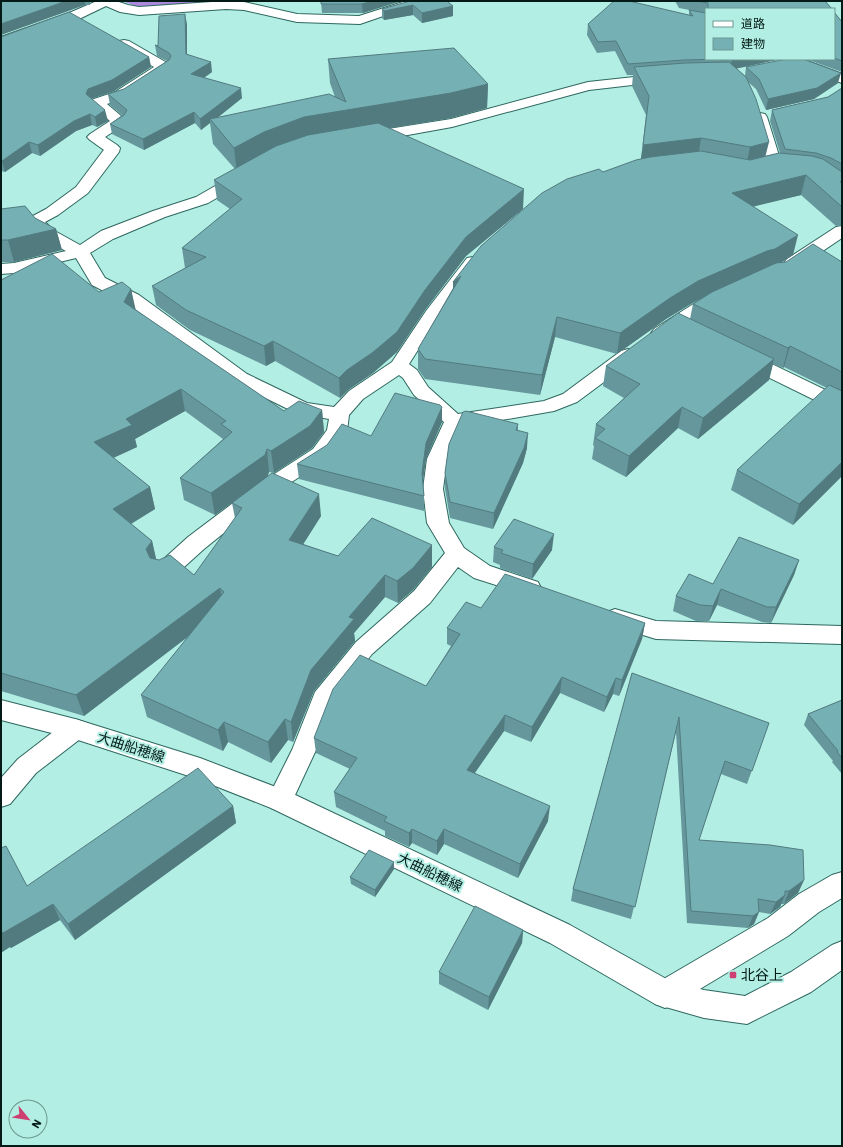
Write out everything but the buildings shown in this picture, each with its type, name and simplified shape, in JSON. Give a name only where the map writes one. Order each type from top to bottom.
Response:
[{"type":"street","points":[[1,42],[74,16],[104,1],[125,9],[139,12],[226,5],[244,6],[297,18],[360,20],[390,9],[421,1]]},
{"type":"street","points":[[74,16],[87,24]]},
{"type":"street","points":[[1,225],[35,221],[52,212],[82,190],[111,152],[112,148],[95,137],[120,121],[96,103],[120,94],[164,67],[113,38]]},
{"type":"street","points":[[791,62],[840,86]]},
{"type":"street","points":[[352,140],[452,123],[588,86],[632,80],[674,77]]},
{"type":"street","points":[[775,114],[758,112],[768,168],[809,169],[825,174],[842,187]]},
{"type":"street","points":[[1,268],[14,268],[81,252],[107,235],[159,214],[202,200],[258,168]]},
{"type":"street","points":[[35,221],[47,234],[81,252],[98,281],[133,299],[240,378],[303,410],[339,414]]},
{"type":"street","points":[[780,272],[842,231]]},
{"type":"street","points":[[164,572],[196,543],[260,493],[320,454],[336,431],[339,414],[356,395],[399,366],[432,315],[473,261],[484,251]]},
{"type":"street","points":[[454,421],[547,407],[570,398],[673,324],[701,307],[733,292]]},
{"type":"street","points":[[673,324],[694,334]]},
{"type":"street","points":[[729,351],[842,406]]},
{"type":"street","points":[[399,366],[410,374],[421,391],[454,421]]},
{"type":"street","points":[[454,421],[437,459],[433,489],[438,522],[456,554],[482,572],[545,593]]},
{"type":"street","points":[[280,800],[304,750],[323,699],[364,648],[422,597],[456,554]]},
{"type":"street","points":[[597,612],[656,630],[842,635]]},
{"type":"street","name":"大曲船穂線","points":[[1,710],[74,729],[200,768],[280,800],[560,934],[665,994],[704,1004],[747,1010],[801,982],[842,954]]},
{"type":"street","points":[[1,796],[28,766],[74,729]]},
{"type":"street","points":[[665,994],[778,927],[810,904],[842,884]]},
{"type":"shaded area","points":[[122,1],[227,1],[139,7]]},
{"type":"place","name":"北谷上","points":[[733,975]]}]
